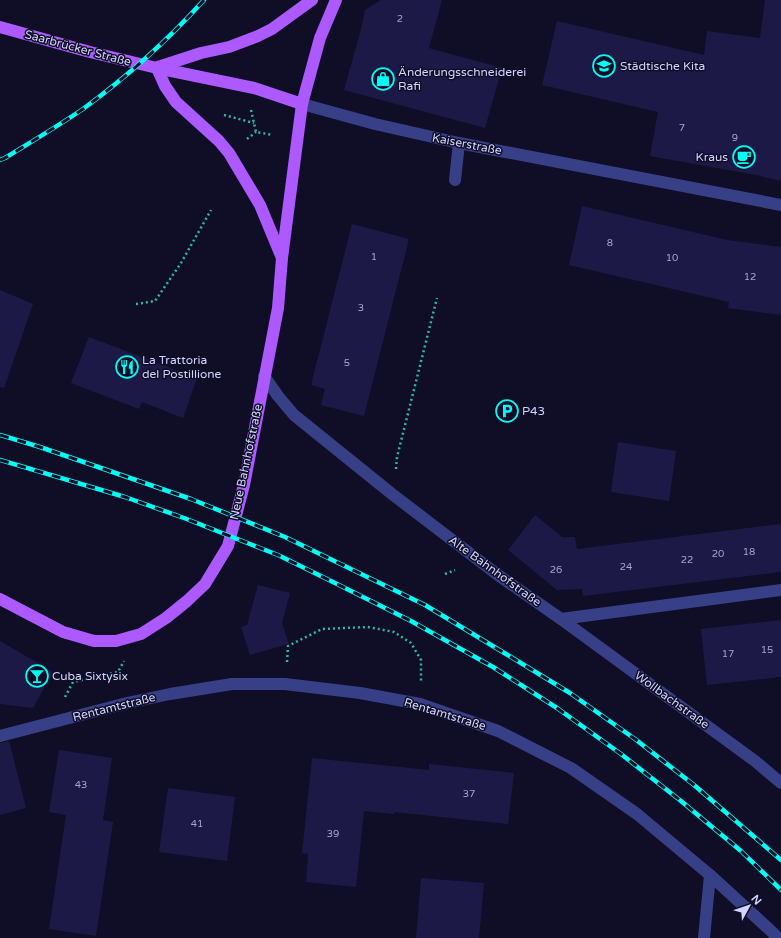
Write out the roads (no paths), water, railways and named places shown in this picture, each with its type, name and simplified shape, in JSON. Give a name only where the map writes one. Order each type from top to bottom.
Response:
[{"type":"main road","points":[[282,258],[260,205],[229,153],[219,141],[176,102],[165,86],[157,68],[258,36],[272,29],[312,0]]},
{"type":"main road","name":"Neue Bahnhofstraße","points":[[0,599],[63,632],[94,641],[116,641],[141,634],[166,618],[187,601],[205,584],[228,546],[244,485],[278,308],[282,258],[302,104],[320,38],[336,0]]},
{"type":"main road","name":"Saarbrücker Straße","points":[[0,27],[90,52],[157,68]]},
{"type":"main road","name":"Kaiserstraße","points":[[157,68],[254,88],[302,104]]},
{"type":"street","name":"Kaiserstraße","points":[[302,104],[375,124],[458,143],[781,205]]},
{"type":"street","points":[[455,180],[458,143]]},
{"type":"street","name":"Alte Bahnhofstraße","points":[[264,376],[294,415],[392,494],[498,574],[561,619]]},
{"type":"street","points":[[561,619],[781,590]]},
{"type":"street","name":"Wollbachstraße","points":[[561,619],[755,761],[781,783]]},
{"type":"street","name":"Rentamtstraße","points":[[0,736],[127,703],[232,684],[285,684],[360,693],[420,704],[498,731],[571,768],[637,814],[710,875],[778,938]]},
{"type":"street","points":[[704,938],[710,875]]},
{"type":"railway","points":[[0,160],[64,122],[100,97],[161,44],[204,0]]},
{"type":"railway","points":[[0,435],[40,447],[191,499],[285,537],[425,605],[570,693],[635,739],[694,785],[781,860]]},
{"type":"railway","points":[[0,460],[125,497],[184,518],[278,555],[411,621],[493,667],[557,708],[621,754],[741,851],[781,890]]},
{"type":"place","name":"Städtische Kita","points":[[604,66]]},
{"type":"place","name":"Änderungsschneiderei Rafi","points":[[383,79]]},
{"type":"place","name":"Kraus","points":[[744,157]]},
{"type":"place","name":"La Trattoria del Postillione","points":[[127,367]]},
{"type":"place","name":"P43","points":[[507,411]]},
{"type":"place","name":"Cuba Sixtysix","points":[[37,676]]}]
